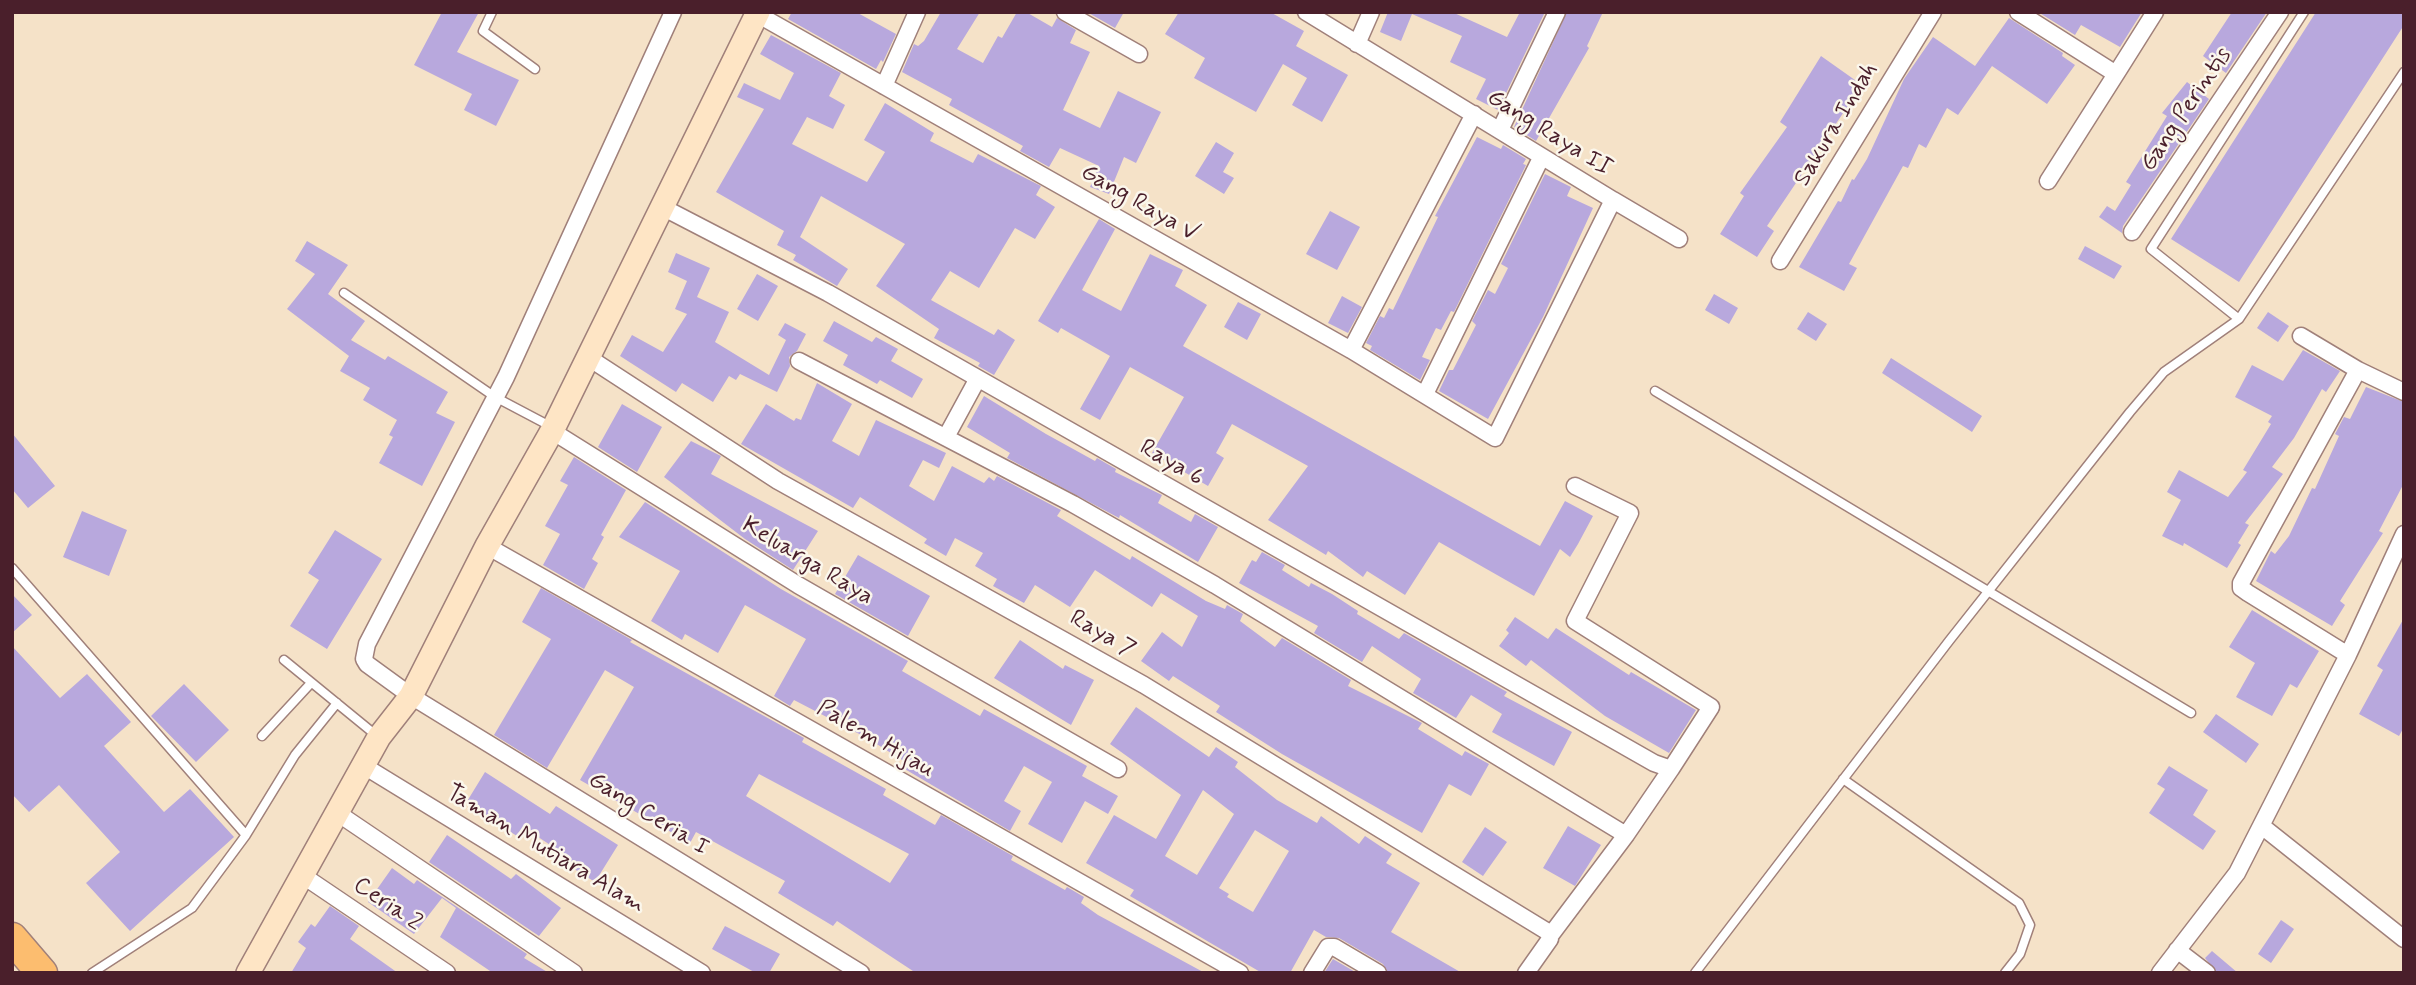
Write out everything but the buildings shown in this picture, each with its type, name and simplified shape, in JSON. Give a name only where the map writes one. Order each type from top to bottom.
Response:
[{"type":"highway","points":[[12,938],[42,973]]},
{"type":"street","name":"Gang Ceria I","points":[[673,12],[500,400],[364,652],[367,664],[411,696],[861,973]]},
{"type":"street","points":[[884,86],[917,12]]},
{"type":"street","points":[[1065,12],[1139,54]]},
{"type":"street","name":"Gang Raya II","points":[[1306,12],[1613,200],[1495,438]]},
{"type":"street","points":[[1357,44],[1371,12]]},
{"type":"street","points":[[1500,130],[1557,12]]},
{"type":"street","name":"Sakura Indah","points":[[1780,261],[1933,12]]},
{"type":"street","points":[[2018,12],[2116,74]]},
{"type":"street","points":[[2048,181],[2155,12]]},
{"type":"street","name":"Gang Perintis","points":[[2132,232],[2280,12]]},
{"type":"street","points":[[248,973],[379,737],[411,696],[549,427],[589,358],[757,13]]},
{"type":"street","name":"Gang Raya V","points":[[757,13],[1351,350],[1495,438]]},
{"type":"street","points":[[1351,350],[1474,114]]},
{"type":"street","points":[[1425,394],[1541,158]]},
{"type":"street","points":[[1613,200],[1679,239]]},
{"type":"street","name":"Raya 6","points":[[664,208],[828,293],[1654,763],[1671,769]]},
{"type":"street","points":[[2301,336],[2358,370],[2404,392]]},
{"type":"street","name":"Raya 7","points":[[589,358],[778,481],[1156,692],[1548,932],[1550,936]]},
{"type":"street","points":[[799,361],[1073,503],[1215,585],[1475,746],[1626,835]]},
{"type":"street","points":[[2348,655],[2248,593],[2241,588],[2241,583],[2358,370]]},
{"type":"street","points":[[946,437],[977,380]]},
{"type":"street","name":"Keluarga Raya","points":[[549,427],[798,585],[1118,769]]},
{"type":"street","points":[[1526,973],[1550,936],[1626,835],[1712,707],[1576,621],[1629,513],[1575,486]]},
{"type":"street","points":[[2160,973],[2236,873],[2263,827],[2404,534]]},
{"type":"street","name":"Palem Hijau","points":[[487,546],[1240,973]]},
{"type":"street","name":"Taman Mutiara Alam","points":[[364,766],[702,973]]},
{"type":"street","points":[[336,812],[574,973]]},
{"type":"street","points":[[2263,827],[2404,939]]},
{"type":"street","name":"Ceria 2","points":[[302,875],[447,973]]},
{"type":"street","points":[[1312,973],[1328,947],[1334,947],[1378,973]]},
{"type":"street","points":[[2177,950],[2207,973]]},
{"type":"lane","points":[[492,12],[483,31],[535,69]]},
{"type":"lane","points":[[2239,319],[2151,249],[2304,12]]},
{"type":"lane","points":[[1695,973],[1989,591],[2164,372],[2239,319],[2404,72]]},
{"type":"lane","points":[[344,293],[500,400],[549,427]]},
{"type":"lane","points":[[1655,391],[2191,712]]},
{"type":"lane","points":[[12,568],[246,835]]},
{"type":"lane","points":[[284,660],[379,737]]},
{"type":"lane","points":[[261,736],[312,684]]},
{"type":"lane","points":[[92,973],[192,908],[246,835],[295,755],[337,703]]},
{"type":"lane","points":[[1843,779],[2019,903],[2030,925],[2020,954],[2005,973]]}]
